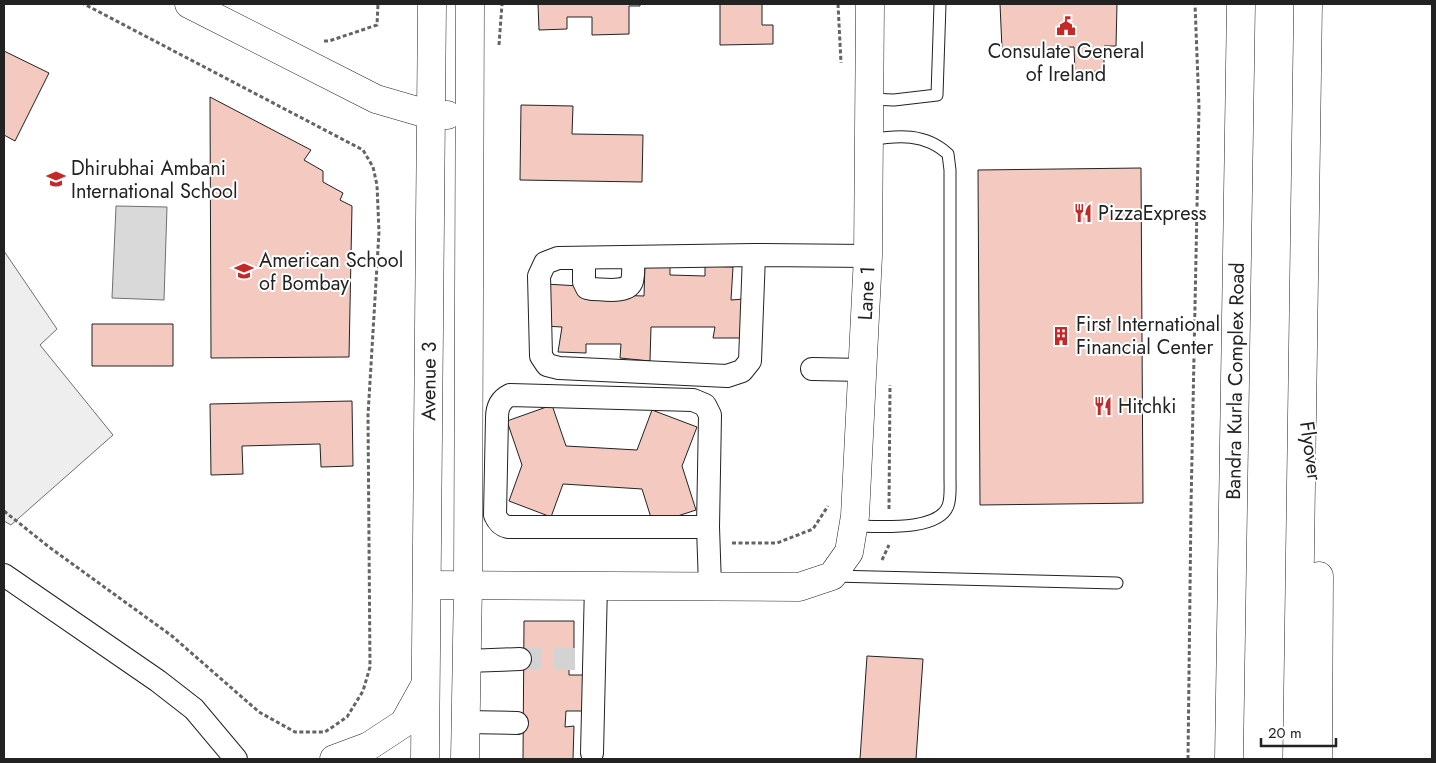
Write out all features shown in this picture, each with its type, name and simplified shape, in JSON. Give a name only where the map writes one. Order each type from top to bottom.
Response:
[{"type":"street","points":[[189,4],[376,99],[431,115],[469,114]]},
{"type":"street","name":"Avenue 3","points":[[425,759],[432,4]]},
{"type":"street","name":"Avenue 3","points":[[465,759],[468,584],[470,4]]},
{"type":"street","name":"Lane 1","points":[[832,576],[849,552],[856,516],[868,256],[870,4]]},
{"type":"street","name":"Bandra Kurla Complex Road","points":[[1229,759],[1241,4]]},
{"type":"street","points":[[1297,759],[1308,4]]},
{"type":"street","points":[[754,255],[750,361],[742,370],[727,376],[559,368],[547,365],[541,356],[539,276],[546,263],[558,258],[754,255],[868,256]]},
{"type":"street","points":[[584,258],[584,282],[587,288],[624,289],[629,287],[632,281],[633,257]]},
{"type":"street","points":[[812,369],[862,370]]},
{"type":"street","name":"Flyover","points":[[1303,389],[1319,512],[1318,759]]},
{"type":"street","points":[[708,535],[508,527],[503,525],[496,516],[497,418],[499,405],[504,398],[510,395],[693,400],[705,405],[710,415],[708,535],[710,586]]},
{"type":"street","points":[[468,419],[497,418]]},
{"type":"street","points":[[4,575],[158,681],[194,709],[236,759]]},
{"type":"street","points":[[428,585],[800,587],[832,576]]},
{"type":"street","points":[[592,753],[586,659],[596,585]]},
{"type":"street","points":[[467,661],[520,660]]},
{"type":"street","points":[[334,759],[370,746],[404,723],[427,682]]},
{"type":"street","points":[[466,722],[517,723]]},
{"type":"lane","points":[[869,99],[894,100],[937,95],[940,4]]},
{"type":"lane","points":[[854,526],[919,525],[939,517],[948,506],[950,478],[950,170],[948,154],[938,145],[918,138],[892,137],[870,140]]},
{"type":"lane","points":[[832,576],[1117,583]]},
{"type":"path","points":[[4,511],[49,547],[172,636],[259,712],[295,732],[325,732],[348,717],[363,691],[370,667],[368,414],[380,232],[377,185],[373,167],[363,150],[84,4]]},
{"type":"path","points":[[320,41],[328,41],[377,25],[378,4]]},
{"type":"path","points":[[498,47],[502,4]]},
{"type":"path","points":[[838,4],[841,72]]},
{"type":"path","points":[[1188,759],[1199,107],[1195,4]]},
{"type":"path","points":[[873,577],[878,571],[889,545],[890,382]]},
{"type":"path","points":[[708,535],[777,543],[813,529],[828,507],[829,497]]},
{"type":"shaded area","points":[[116,206],[167,207],[164,300],[112,298]]},
{"type":"shaded area","points":[[4,251],[57,329],[40,345],[113,435],[11,525],[4,521]]},
{"type":"building","points":[[538,4],[640,4],[640,6],[629,6],[629,34],[592,35],[592,17],[567,17],[567,29],[539,30]]},
{"type":"building","points":[[720,4],[762,4],[762,25],[773,25],[773,44],[720,45]]},
{"type":"building","points":[[1000,4],[1117,4],[1116,46],[1104,46],[1104,71],[1075,72],[1074,47],[1002,49]]},
{"type":"building","points":[[4,51],[49,73],[15,141],[4,135]]},
{"type":"building","points":[[210,97],[311,150],[304,160],[323,171],[323,182],[343,193],[340,200],[352,206],[349,357],[211,358]]},
{"type":"building","points":[[521,105],[573,106],[572,134],[643,135],[642,182],[520,180]]},
{"type":"building","name":"First International Financial Center","points":[[1141,168],[1143,503],[980,505],[978,170]]},
{"type":"building","points":[[645,264],[670,265],[670,275],[705,276],[705,266],[733,267],[731,300],[744,299],[742,338],[713,338],[715,327],[651,327],[650,361],[620,358],[621,344],[586,344],[586,353],[558,352],[562,327],[544,326],[545,284],[580,286],[579,294],[644,296]]},
{"type":"building","points":[[92,324],[173,324],[173,366],[92,366]]},
{"type":"building","points":[[352,401],[353,466],[321,467],[320,444],[242,446],[243,474],[211,475],[210,404]]},
{"type":"building","points":[[552,405],[566,446],[637,450],[652,410],[697,427],[682,466],[696,510],[653,524],[642,489],[563,484],[551,517],[509,501],[522,465],[507,421]]},
{"type":"building","points":[[524,621],[574,621],[574,654],[569,654],[569,675],[583,675],[583,711],[566,711],[565,727],[574,726],[573,759],[523,759]]},
{"type":"building","points":[[867,656],[923,659],[916,759],[860,759]]},
{"type":"tunnel","points":[[520,659],[577,659]]},
{"type":"place","name":"Consulate General of Ireland","points":[[1066,26]]},
{"type":"place","name":"Dhirubhai Ambani International School","points":[[56,179]]},
{"type":"place","name":"PizzaExpress","points":[[1083,213]]},
{"type":"place","name":"American School of Bombay","points":[[244,271]]},
{"type":"place","name":"First International Financial Center","points":[[1061,336]]},
{"type":"place","name":"Hitchki","points":[[1103,406]]}]
